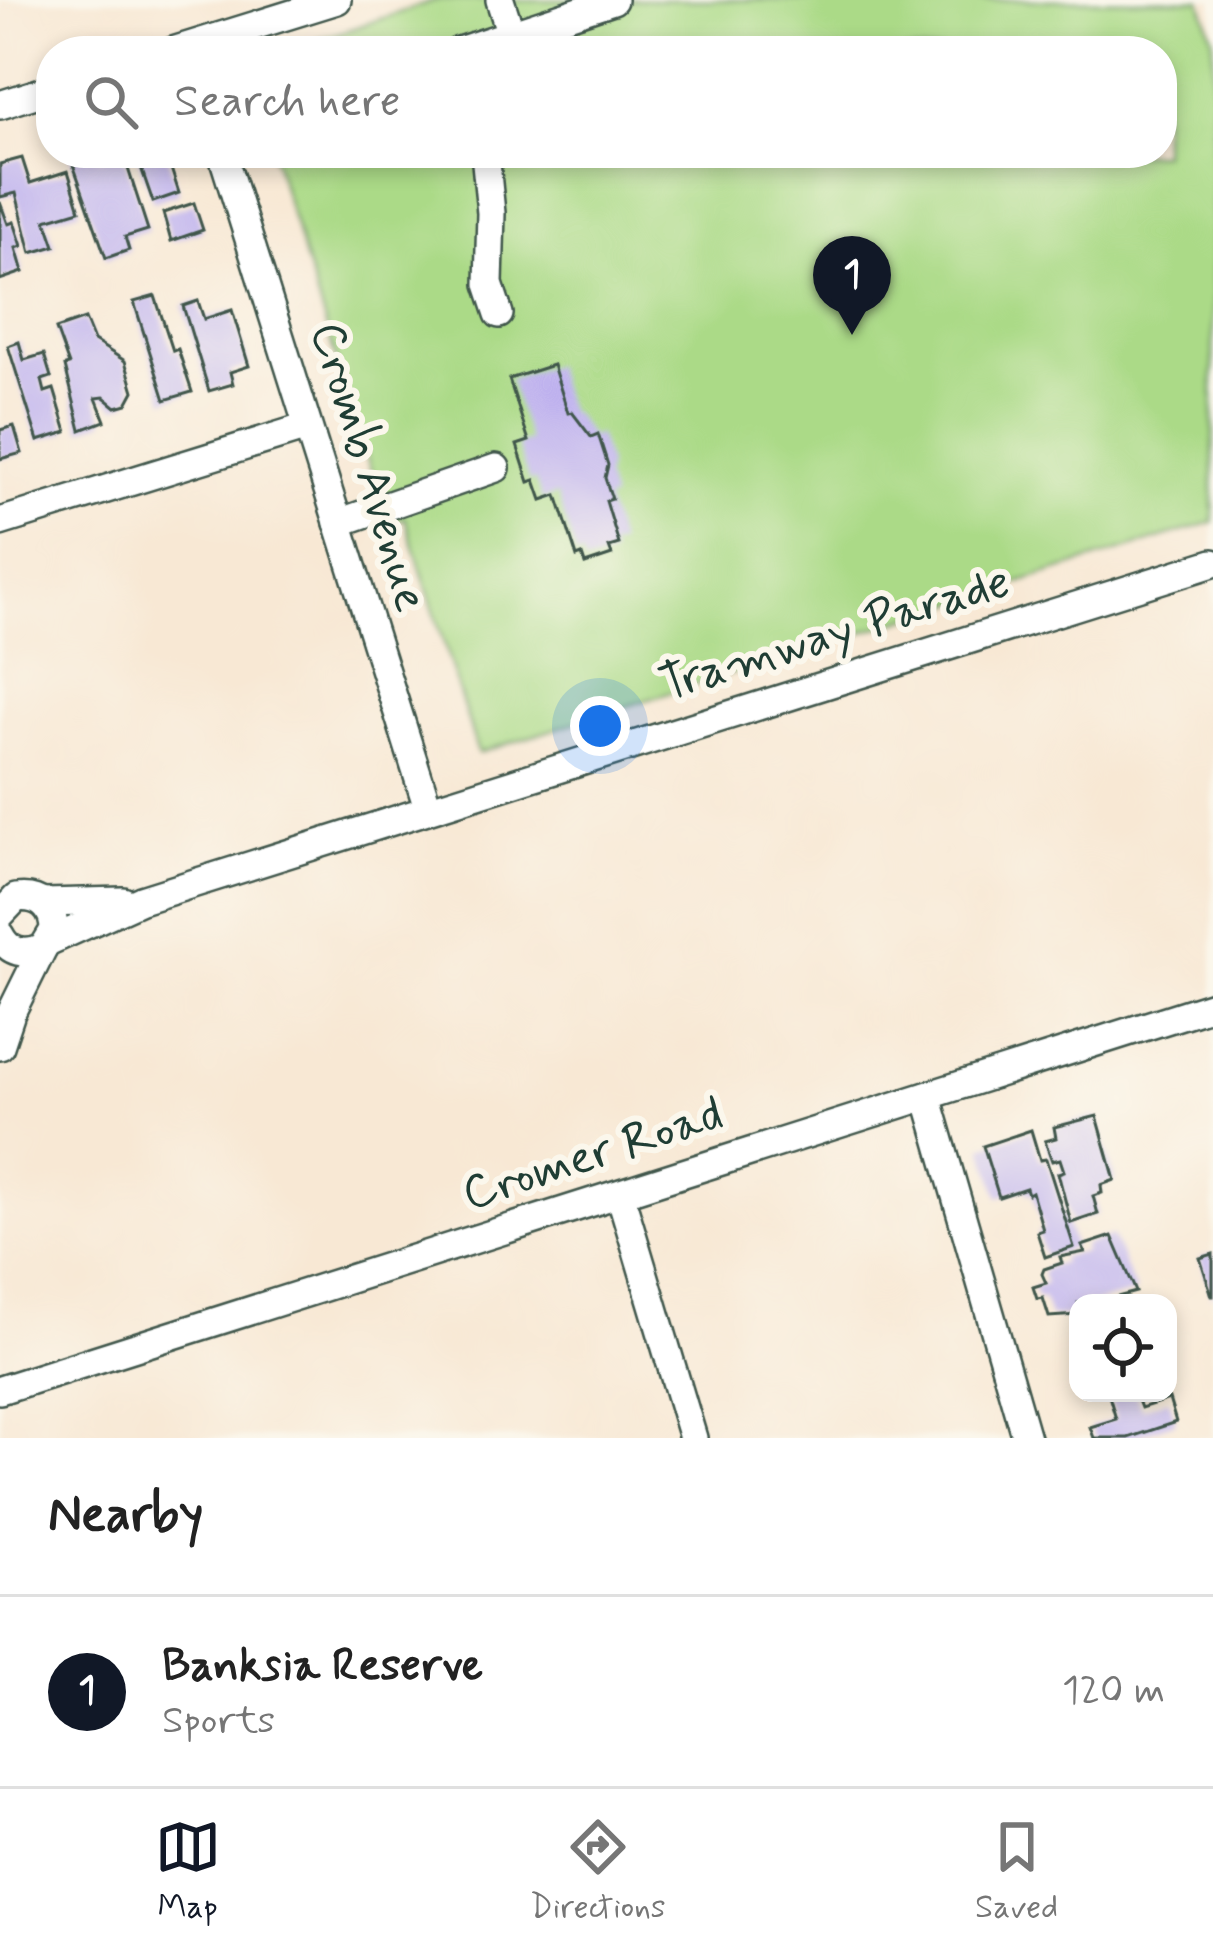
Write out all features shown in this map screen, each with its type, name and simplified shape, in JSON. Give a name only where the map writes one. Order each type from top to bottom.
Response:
[{"type":"street","points":[[500,0],[511,34]]},
{"type":"street","points":[[505,36],[613,0]]},
{"type":"street","points":[[223,36],[321,2]]},
{"type":"street","points":[[0,105],[36,94]]},
{"type":"street","name":"Cromb Avenue","points":[[227,168],[428,808]]},
{"type":"street","points":[[486,168],[489,284],[499,314]]},
{"type":"street","points":[[0,522],[308,427]]},
{"type":"street","points":[[338,523],[496,468]]},
{"type":"street","name":"Tramway Parade","points":[[46,944],[141,900],[1213,563]]},
{"type":"street","points":[[0,1046],[54,920],[44,903],[26,897],[3,926],[11,1013]]},
{"type":"street","name":"Tramway Parade","points":[[44,903],[141,900]]},
{"type":"street","points":[[3,926],[25,953],[46,944]]},
{"type":"street","name":"Cromer Road","points":[[0,1390],[1213,1006]]},
{"type":"street","points":[[926,1096],[1026,1438]]},
{"type":"street","points":[[620,1194],[693,1438]]},
{"type":"green space","points":[[437,0],[1201,0],[1213,38],[1213,522],[478,753],[405,518],[387,523],[277,168],[1177,168],[1177,36],[330,36]]},
{"type":"building","points":[[22,158],[30,183],[68,171],[80,210],[46,220],[55,246],[31,253],[16,193],[0,197],[0,164]]},
{"type":"building","points":[[74,168],[128,168],[148,230],[125,237],[129,250],[106,258]]},
{"type":"building","points":[[141,168],[171,168],[179,193],[153,202]]},
{"type":"building","points":[[0,202],[22,246],[16,248],[23,272],[0,280]]},
{"type":"building","points":[[194,203],[203,230],[171,241],[163,213]]},
{"type":"building","points":[[155,296],[192,392],[165,400],[134,302]]},
{"type":"building","points":[[198,301],[204,319],[232,310],[249,366],[230,372],[233,384],[209,391],[183,306]]},
{"type":"building","points":[[85,319],[94,341],[125,361],[134,391],[127,404],[116,407],[104,397],[96,398],[105,421],[81,430],[65,366],[69,365],[56,329]]},
{"type":"building","points":[[19,342],[24,360],[44,354],[51,377],[42,380],[45,392],[54,389],[67,432],[38,441],[8,346]]},
{"type":"building","points":[[553,365],[568,413],[591,437],[598,434],[608,465],[605,478],[612,499],[606,501],[619,544],[609,547],[612,555],[585,564],[582,555],[577,557],[557,495],[542,500],[535,480],[529,482],[517,445],[529,441],[509,379]]},
{"type":"building","points":[[14,426],[22,453],[0,459],[0,430]]},
{"type":"building","points":[[1097,1116],[1115,1180],[1101,1185],[1102,1193],[1093,1196],[1098,1214],[1071,1223],[1058,1173],[1064,1171],[1060,1159],[1052,1161],[1045,1141],[1056,1138],[1054,1127]]},
{"type":"building","points":[[1031,1130],[1040,1160],[1046,1159],[1074,1247],[1045,1257],[1032,1192],[1028,1194],[1026,1188],[999,1197],[983,1146]]},
{"type":"building","points":[[1112,1236],[1136,1292],[1069,1294],[1069,1316],[1049,1317],[1043,1298],[1037,1299],[1033,1287],[1046,1283],[1044,1269],[1062,1263],[1060,1257],[1085,1252],[1082,1246]]},
{"type":"building","points":[[1213,1254],[1213,1296],[1212,1296],[1200,1258]]},
{"type":"building","points":[[1111,1402],[1139,1402],[1141,1408],[1170,1402],[1176,1422],[1128,1438],[1094,1438],[1090,1427],[1116,1419]]},
{"type":"place","name":"Banksia Reserve","points":[[852,335]]}]
